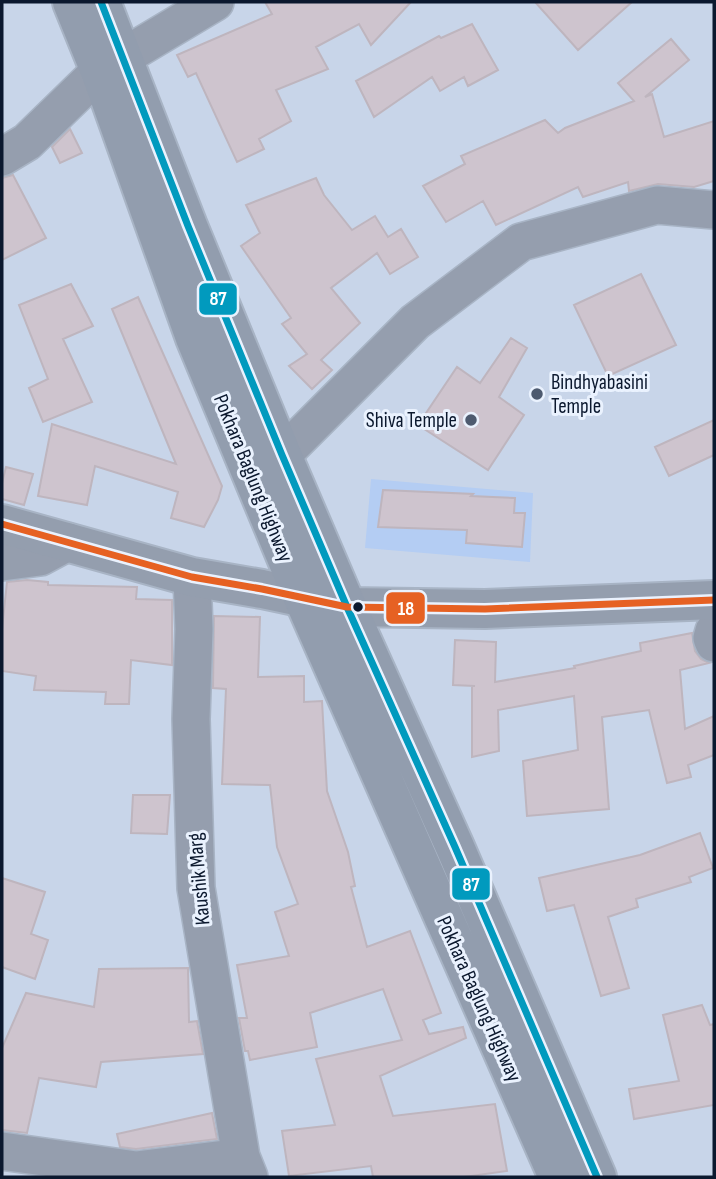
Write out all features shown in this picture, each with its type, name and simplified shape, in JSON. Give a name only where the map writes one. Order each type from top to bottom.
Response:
[{"type":"highway","name":"Pokhara Baglung Highway","points":[[72,2],[112,64],[188,226],[347,607],[461,859],[597,1177]]},
{"type":"highway","name":"Pokhara Baglung Highway","points":[[102,2],[112,64],[195,338],[303,598],[558,1177]]},
{"type":"street","points":[[2,157],[27,142],[112,64],[215,2]]},
{"type":"street","points":[[282,454],[415,323],[521,242],[657,205],[714,210]]},
{"type":"street","points":[[2,524],[192,576],[347,607],[485,609],[714,600]]},
{"type":"street","points":[[2,562],[40,557],[68,542]]},
{"type":"street","name":"Kaushik Marg","points":[[192,576],[194,629],[191,719],[196,888],[245,1167]]},
{"type":"street","points":[[714,631],[714,643]]},
{"type":"street","points":[[2,1151],[136,1170],[245,1167]]},
{"type":"shaded area","points":[[371,479],[533,493],[530,562],[365,548]]},
{"type":"building","points":[[265,2],[411,2],[371,45],[359,24],[316,47],[328,69],[276,90],[291,121],[259,139],[264,149],[237,162],[196,73],[188,77],[177,55],[272,14]]},
{"type":"building","points":[[535,2],[632,2],[578,50]]},
{"type":"building","points":[[472,24],[498,70],[468,86],[464,77],[440,91],[432,77],[374,117],[356,81],[439,36],[441,38]]},
{"type":"building","points":[[671,39],[689,60],[645,97],[652,94],[664,137],[714,121],[714,181],[694,187],[658,184],[629,191],[628,182],[583,197],[578,187],[496,225],[483,201],[446,222],[423,186],[465,164],[461,156],[545,120],[558,133],[634,101],[618,83]]},
{"type":"building","points":[[70,129],[82,153],[60,163],[52,147]]},
{"type":"building","points":[[13,175],[46,238],[2,260],[2,178]]},
{"type":"building","points":[[316,178],[324,195],[352,230],[375,216],[388,237],[401,229],[418,257],[390,274],[377,253],[331,288],[360,323],[321,360],[332,370],[312,389],[289,366],[307,354],[282,324],[291,318],[241,246],[260,233],[246,205]]},
{"type":"building","points":[[641,274],[676,345],[608,376],[574,305]]},
{"type":"building","points":[[71,284],[93,326],[63,339],[92,402],[43,422],[29,388],[48,379],[19,305]]},
{"type":"building","points":[[138,297],[222,486],[204,527],[171,518],[178,492],[95,466],[87,505],[38,496],[52,424],[176,464],[112,309]]},
{"type":"building","name":"Shiva Temple","points":[[511,338],[527,348],[499,397],[524,415],[488,470],[418,425],[457,367],[480,383]]},
{"type":"building","points":[[714,420],[714,455],[669,476],[655,447]]},
{"type":"building","points":[[6,467],[33,474],[24,505],[2,499]]},
{"type":"building","points":[[383,490],[515,498],[514,513],[525,513],[522,547],[466,543],[467,530],[378,527]]},
{"type":"building","points":[[7,582],[48,582],[48,585],[137,587],[136,599],[172,600],[172,665],[131,660],[129,704],[105,704],[106,692],[34,690],[36,676],[2,671],[2,629]]},
{"type":"building","points":[[214,616],[260,617],[258,677],[304,676],[304,702],[322,701],[327,791],[348,852],[355,886],[351,887],[367,947],[410,931],[441,1013],[423,1020],[429,1034],[463,1027],[466,1038],[380,1076],[393,1116],[495,1104],[507,1171],[464,1177],[373,1177],[371,1166],[289,1176],[282,1131],[335,1125],[316,1059],[402,1040],[383,989],[310,1013],[317,1047],[250,1060],[248,1051],[245,1051],[239,1018],[247,1018],[237,965],[289,956],[275,912],[298,904],[277,847],[270,785],[222,784],[226,689],[213,688]]},
{"type":"building","points":[[692,633],[695,651],[701,659],[709,663],[680,670],[685,729],[714,716],[714,755],[688,765],[691,777],[667,783],[649,710],[602,717],[609,809],[527,816],[523,761],[578,750],[574,696],[498,710],[499,751],[472,757],[472,686],[475,686],[453,685],[455,640],[496,642],[495,682],[575,668],[574,666],[641,651],[640,643]]},
{"type":"building","points":[[133,795],[170,795],[167,834],[131,833]]},
{"type":"building","points":[[700,833],[713,868],[689,877],[691,882],[636,899],[638,907],[608,917],[629,988],[601,996],[574,905],[547,911],[539,878],[640,855]]},
{"type":"building","points":[[2,878],[45,892],[31,934],[48,940],[35,979],[2,967]]},
{"type":"building","points":[[188,968],[189,1022],[197,1021],[203,1054],[101,1062],[96,1087],[39,1078],[27,1133],[2,1130],[2,1048],[26,993],[94,1007],[99,969]]},
{"type":"building","points":[[702,1005],[710,1025],[714,1024],[714,1105],[634,1119],[629,1089],[679,1081],[663,1015]]},
{"type":"building","points":[[212,1113],[217,1139],[136,1149],[120,1147],[117,1134]]},
{"type":"transit line","name":"87","points":[[101,2],[188,226],[282,455],[597,1177]]},
{"type":"transit line","name":"18","points":[[2,524],[192,577],[347,607],[485,609],[714,600]]},
{"type":"place","name":"Bindhyabasini Temple","points":[[537,394]]},
{"type":"place","name":"Shiva Temple","points":[[471,420]]}]
